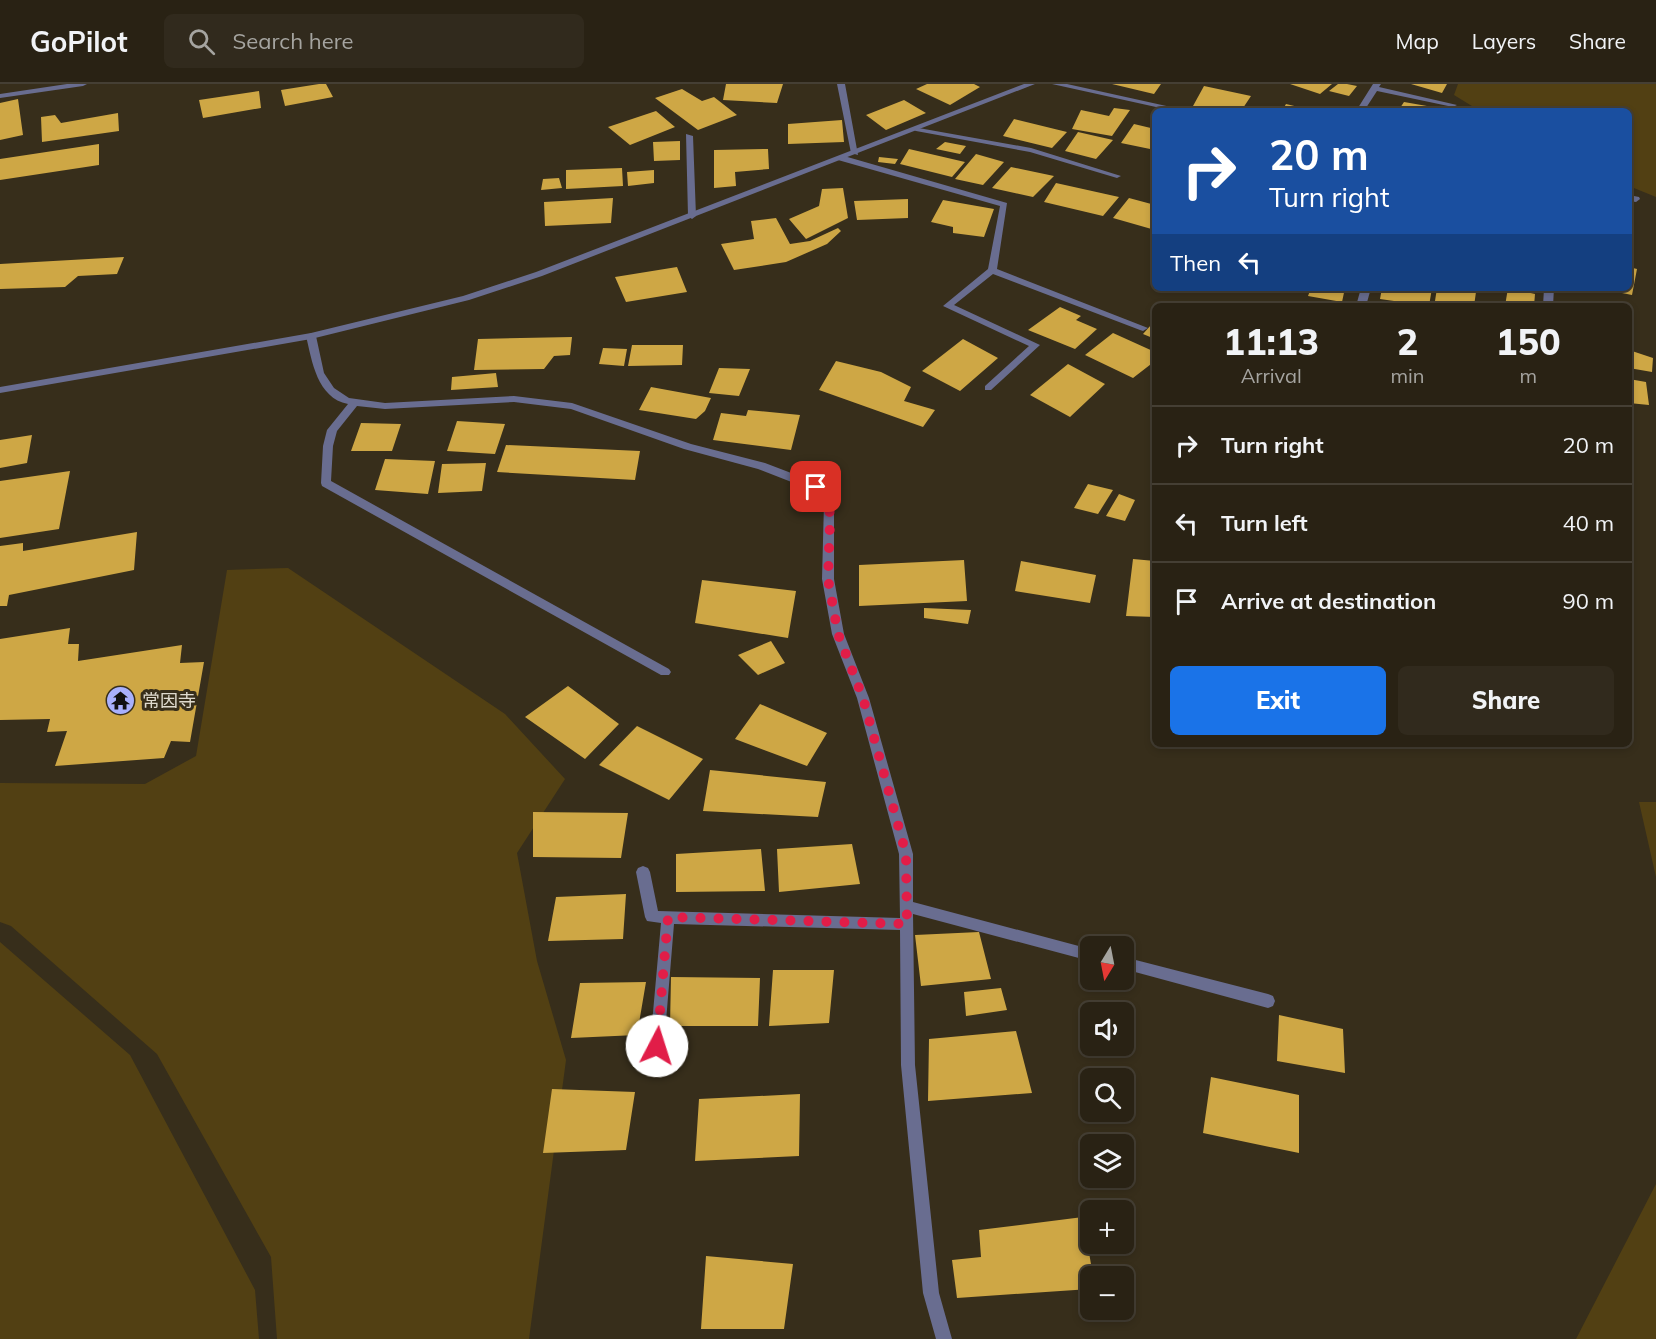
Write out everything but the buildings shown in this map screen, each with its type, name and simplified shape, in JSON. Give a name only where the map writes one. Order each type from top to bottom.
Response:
[{"type":"street","points":[[0,96],[83,84]]},
{"type":"street","points":[[841,84],[855,153]]},
{"type":"street","points":[[0,390],[311,336],[466,298],[539,274],[693,216],[1030,84]]},
{"type":"street","points":[[1056,84],[1171,108]]},
{"type":"street","points":[[1362,108],[1376,86],[1453,105]]},
{"type":"street","points":[[916,129],[1031,150],[1117,176]]},
{"type":"street","points":[[689,136],[693,216]]},
{"type":"street","points":[[841,158],[1004,205],[992,270],[948,306],[1035,345],[988,388]]},
{"type":"street","points":[[992,270],[1143,328]]},
{"type":"street","points":[[311,336],[319,373],[331,390],[346,401],[385,406],[514,399],[572,406],[688,447],[760,466],[816,487],[829,502],[828,579],[838,634],[863,698],[906,854],[908,1065],[931,1293],[944,1339]]},
{"type":"street","points":[[355,402],[332,430],[327,446],[326,483],[665,672]]},
{"type":"street","points":[[643,872],[652,916],[907,924]]},
{"type":"street","points":[[906,906],[1080,952]]},
{"type":"street","points":[[657,1046],[668,917]]},
{"type":"street","points":[[1134,966],[1268,1001]]},
{"type":"shaded area","points":[[1458,84],[1656,84],[1656,197],[1632,187],[1632,108],[1475,108],[1454,95]]},
{"type":"shaded area","points":[[288,568],[505,714],[565,779],[517,853],[537,961],[566,1060],[529,1339],[277,1339],[271,1257],[157,1054],[11,926],[0,922],[0,783],[145,784],[196,756],[227,570]]},
{"type":"shaded area","points":[[1639,802],[1656,802],[1656,877]]},
{"type":"shaded area","points":[[0,942],[130,1055],[255,1290],[259,1339],[0,1339]]},
{"type":"shaded area","points":[[1656,1184],[1656,1339],[1576,1339]]},
{"type":"place","name":"常因寺","points":[[121,700]]},
{"type":"route","points":[[657,1046],[668,917],[907,924],[906,854],[863,698],[838,634],[828,579],[829,502],[816,487]]}]
